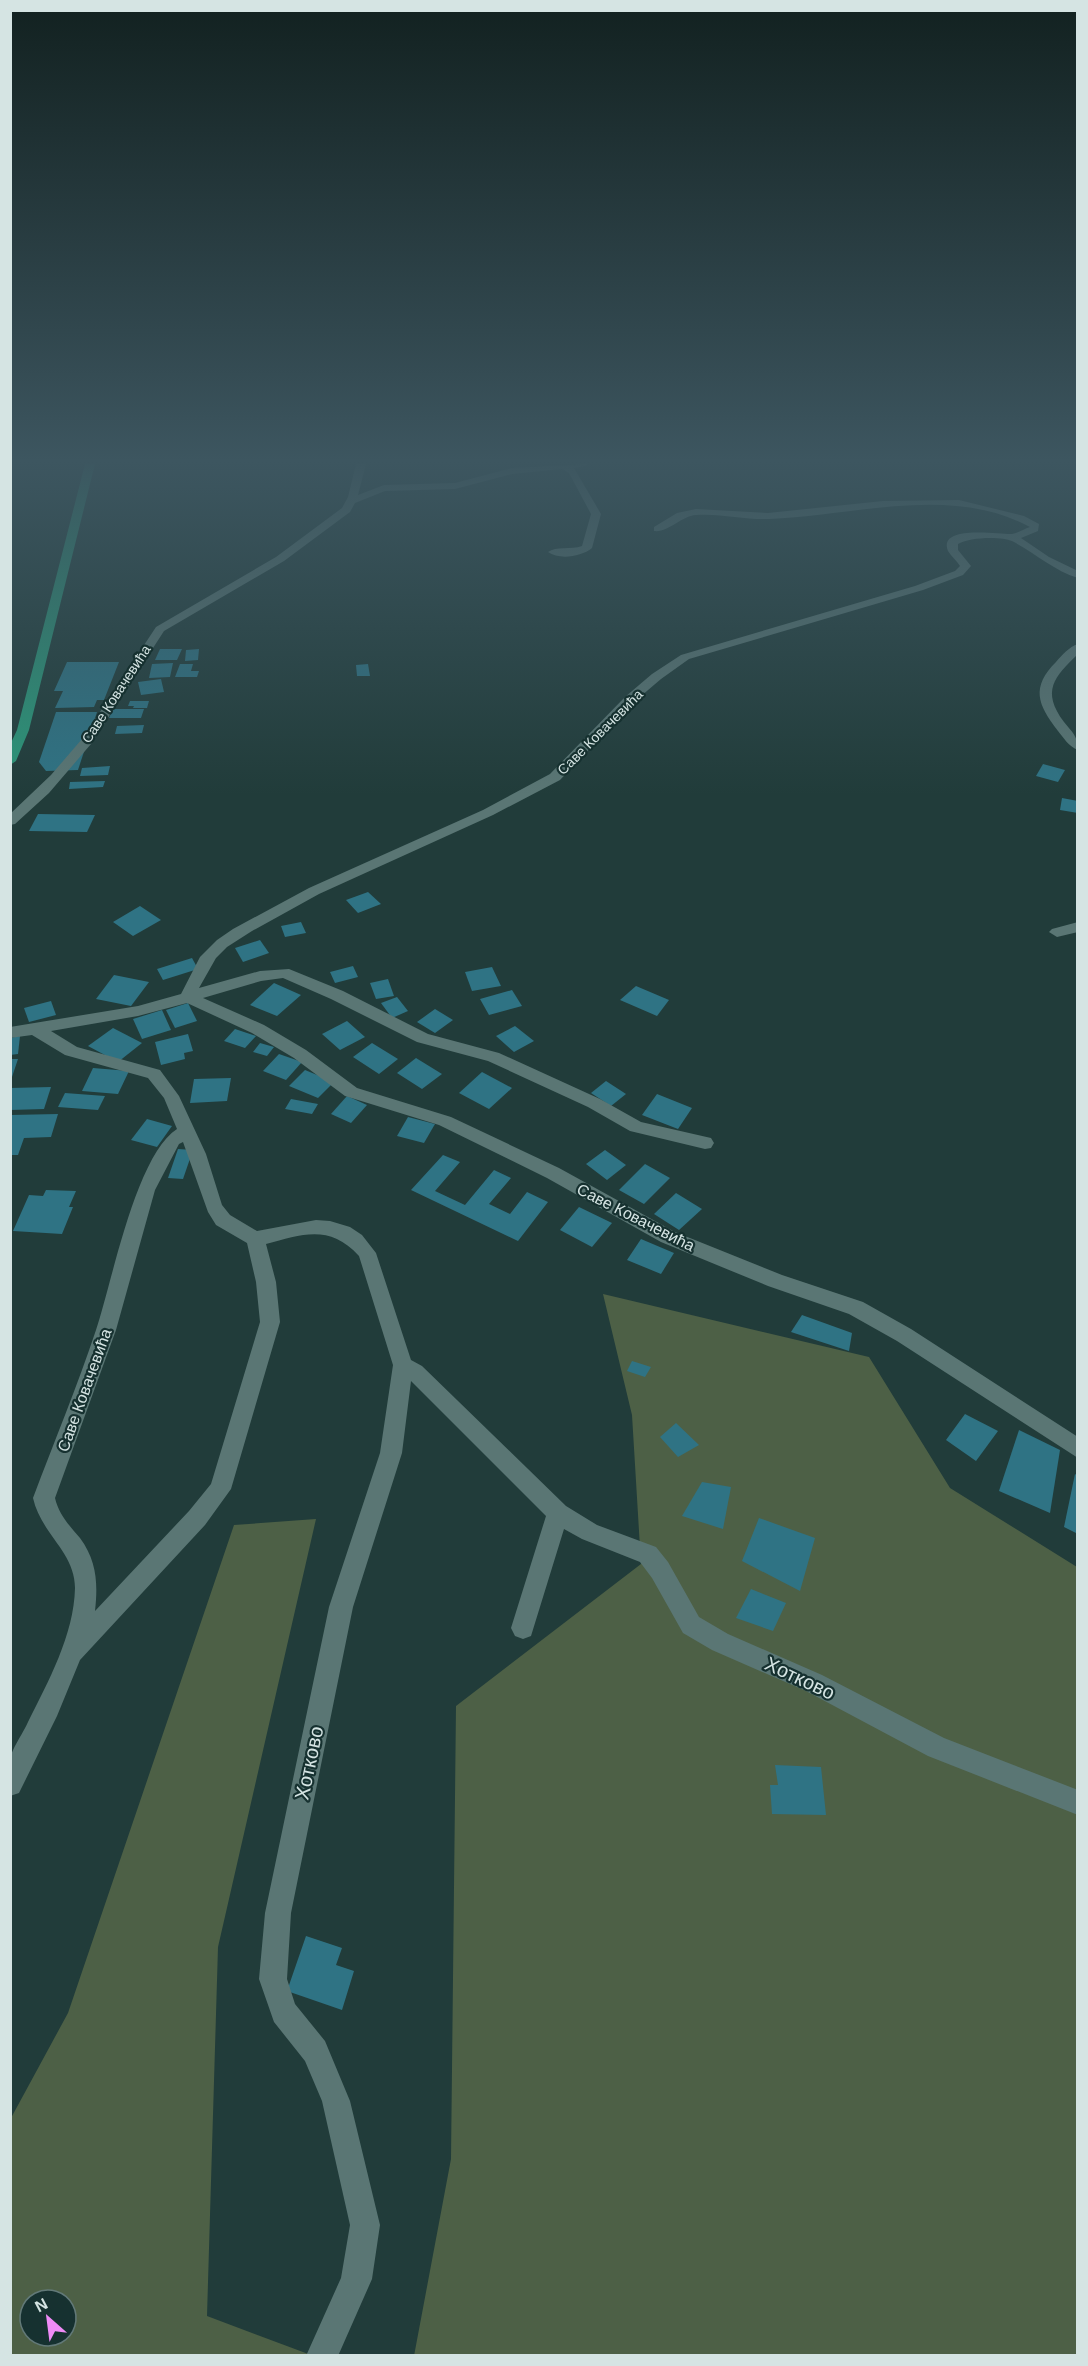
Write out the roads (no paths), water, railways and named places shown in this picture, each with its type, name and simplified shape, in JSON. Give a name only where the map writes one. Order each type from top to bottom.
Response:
[{"type":"main road","points":[[10,761],[23,730],[62,574]]},
{"type":"street","name":"Саве Ковачевића","points":[[10,821],[70,762],[95,730],[148,643],[160,629],[255,574]]},
{"type":"street","name":"Саве Ковачевића","points":[[955,574],[919,588],[686,657],[669,666],[611,718],[558,775],[428,841],[309,892],[239,932],[216,948],[205,960],[188,997],[258,1029],[300,1054],[351,1092],[445,1121],[553,1173],[668,1237],[775,1281],[856,1308],[904,1335],[1077,1449]]},
{"type":"street","points":[[1077,647],[1047,681],[1045,689],[1050,708],[1063,730],[1077,746]]},
{"type":"street","points":[[1057,932],[1077,927]]},
{"type":"street","points":[[10,1033],[138,1011],[260,976],[284,973],[328,991],[423,1038],[493,1057],[594,1103],[636,1127],[705,1143]]},
{"type":"street","points":[[33,1028],[71,1052],[154,1074],[171,1096],[188,1131],[198,1154],[213,1207],[223,1220],[255,1239],[305,1227],[342,1229],[358,1239],[368,1253],[403,1365]]},
{"type":"street","name":"Саве Ковачевића","points":[[10,1784],[72,1652],[86,1599],[83,1565],[46,1512],[44,1498],[106,1330],[146,1190],[173,1140],[188,1131]]},
{"type":"street","name":"Саве Ковачевића","points":[[72,1652],[197,1518],[220,1489],[270,1322],[266,1282],[255,1239]]},
{"type":"street","name":"Хотково","points":[[322,2355],[356,2279],[365,2225],[336,2101],[315,2051],[284,2012],[273,1978],[278,1913],[341,1607],[391,1452],[403,1365],[415,1372],[558,1513],[590,1532],[648,1554],[660,1570],[691,1625],[720,1642],[814,1683],[937,1747],[1077,1803]]},
{"type":"street","points":[[523,1628],[558,1513]]}]
